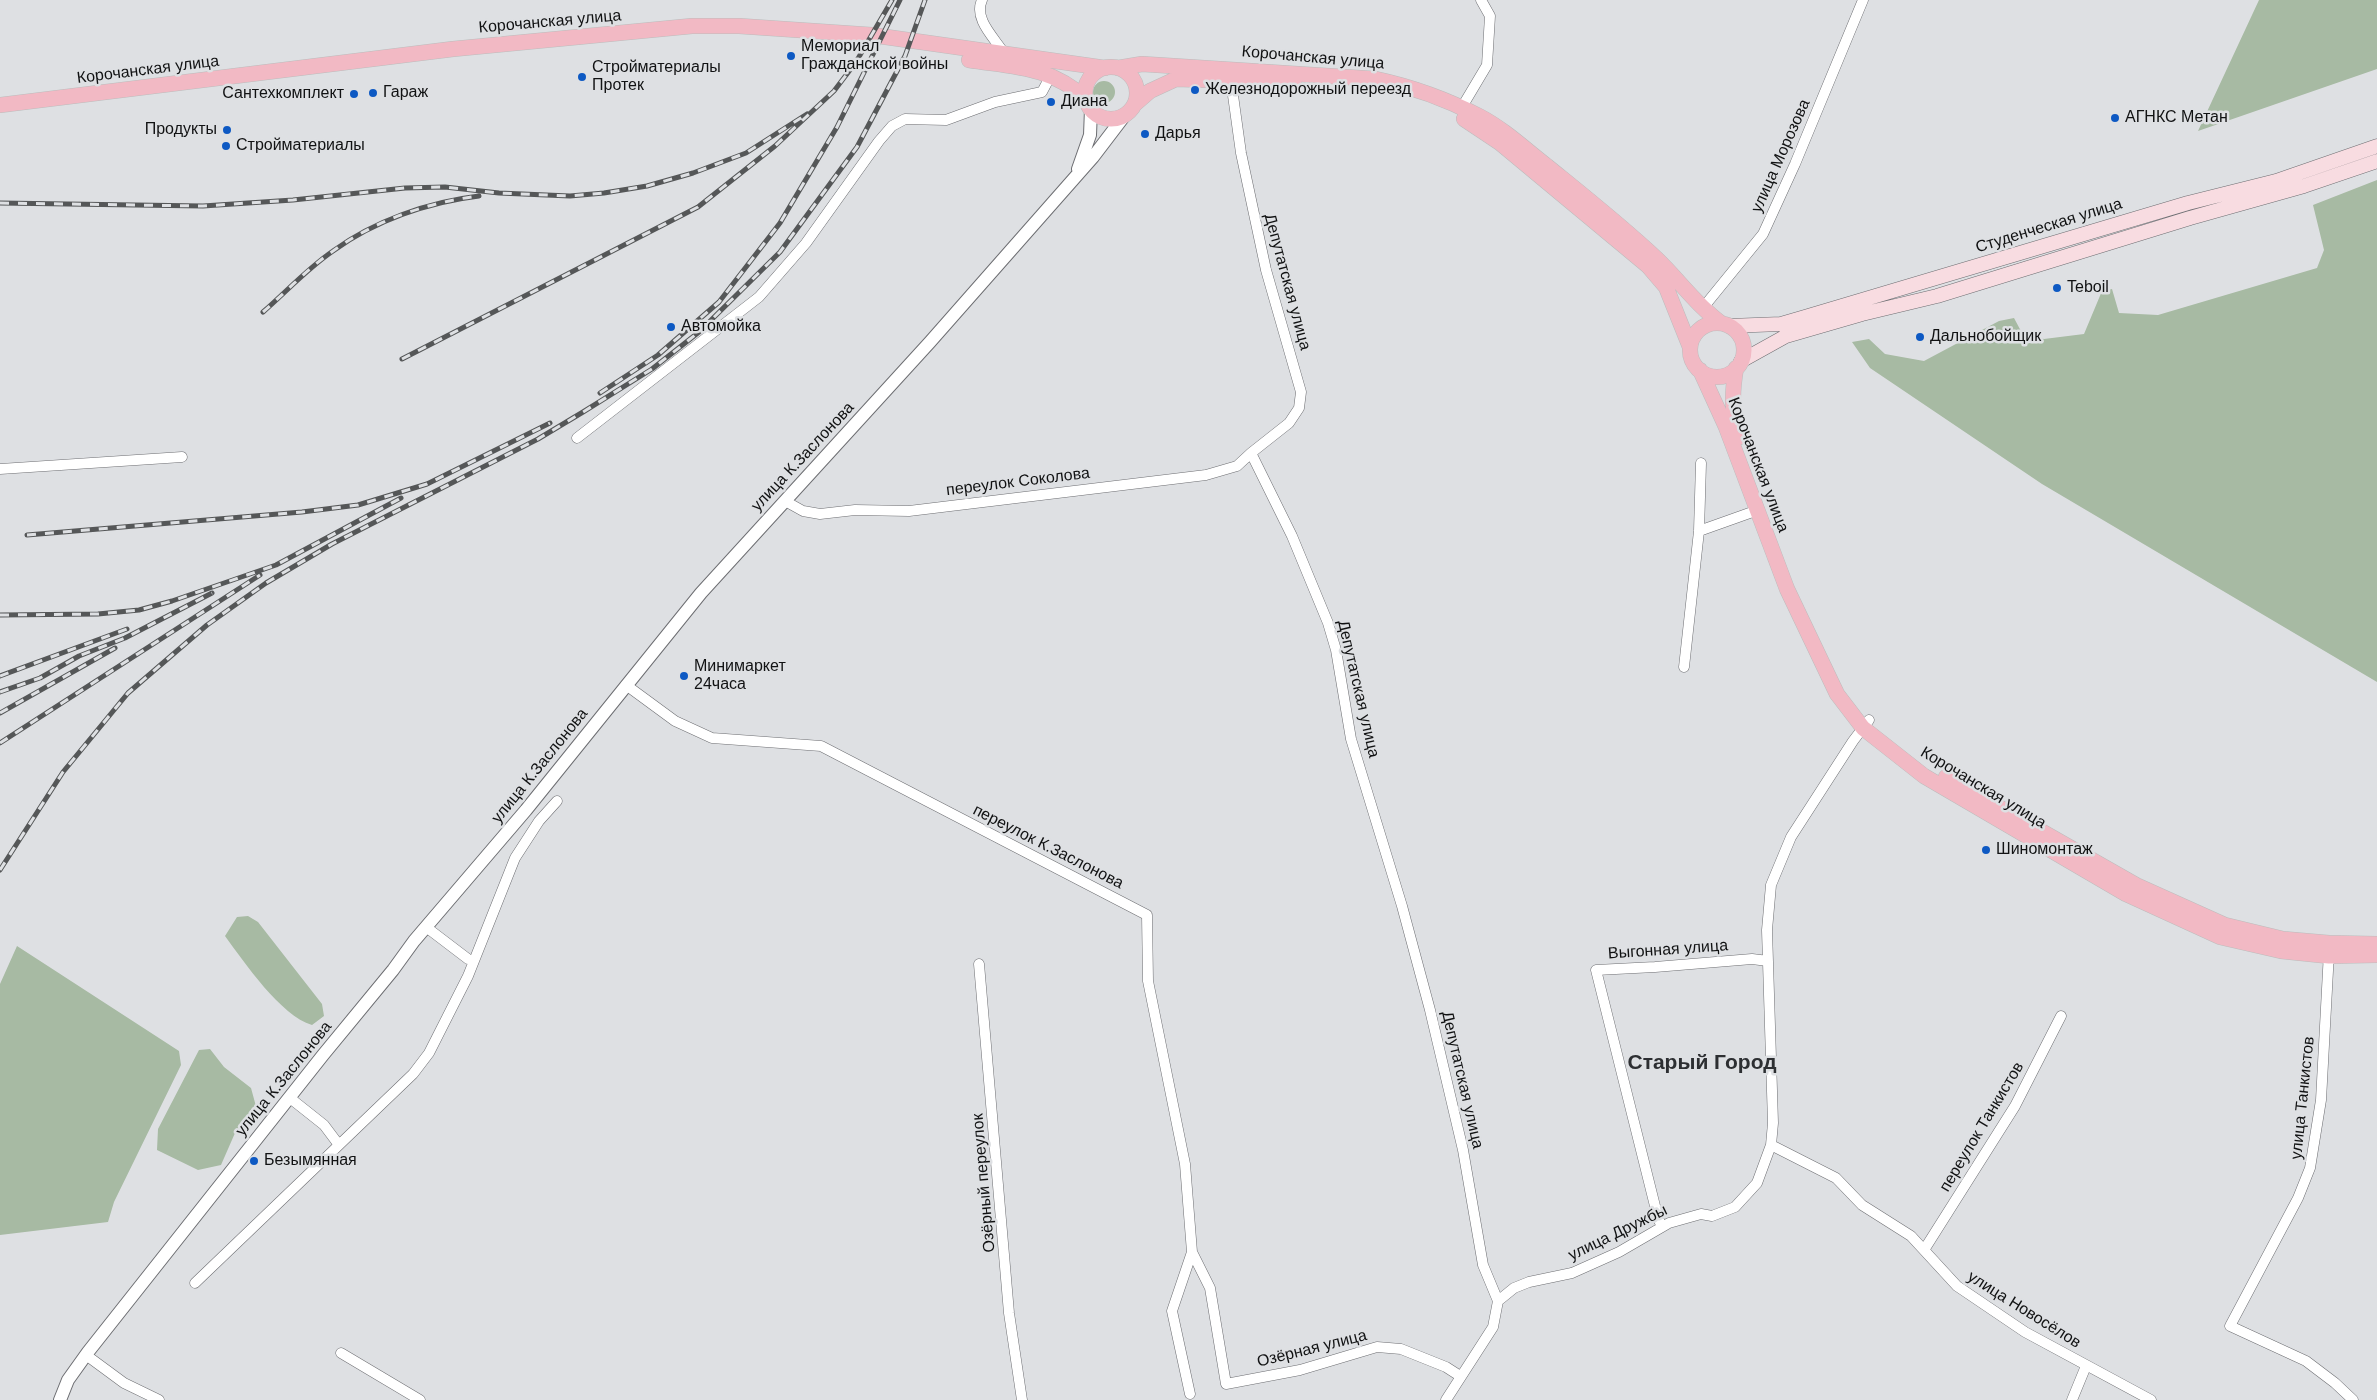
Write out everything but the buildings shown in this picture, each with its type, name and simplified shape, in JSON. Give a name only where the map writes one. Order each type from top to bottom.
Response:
[{"type":"main road","name":"Корочанская улица","points":[[0,105],[453,49],[692,26],[740,26],[872,35],[1005,55],[1112,68],[1142,64],[1376,79],[1407,86],[1462,107],[1480,116],[1509,136],[1593,203],[1664,265],[1702,309],[1725,324]]},
{"type":"main road","name":"Корочанская улица","points":[[0,113],[456,57],[693,35],[740,34],[867,44],[1051,75],[1064,82],[1088,104]]},
{"type":"main road","points":[[1112,68],[1126,72],[1135,82],[1137,90],[1130,109],[1107,119],[1096,114],[1088,104],[1085,91],[1089,79],[1094,73],[1112,68]]},
{"type":"main road","name":"Корочанская улица","points":[[1130,109],[1150,91],[1176,79],[1376,88],[1404,94],[1439,106],[1475,124],[1587,213],[1652,270],[1666,287],[1690,347]]},
{"type":"main road","name":"Студенческая улица","points":[[1725,324],[1761,326],[1806,317],[2188,203],[2306,172],[2377,146]]},
{"type":"main road","points":[[1739,364],[1743,345],[1736,331],[1725,324],[1712,323],[1697,331],[1690,347],[1691,356],[1700,370],[1714,376],[1730,373],[1739,364],[1786,336],[1955,290],[2190,218],[2304,186],[2377,161]]},
{"type":"main road","name":"Корочанская улица","points":[[1739,364],[1733,385],[1734,423],[1795,586],[1844,688],[1866,724]]},
{"type":"main road","name":"Корочанская улица","points":[[1700,370],[1726,427],[1787,589],[1837,694],[1866,724],[1924,776],[2126,894],[2220,937],[2281,952],[2329,950],[2377,944]]},
{"type":"main road","name":"Корочанская улица","points":[[2329,950],[2377,955]]},
{"type":"street","points":[[982,0],[980,10],[986,30],[1005,55]]},
{"type":"street","points":[[1462,107],[1487,65],[1490,16],[1481,0]]},
{"type":"street","name":"улица Морозова","points":[[1702,309],[1763,234],[1795,164],[1863,0]]},
{"type":"street","points":[[578,438],[759,297],[806,243],[879,141],[892,126],[905,119],[946,120],[995,102],[1042,92],[1051,75]]},
{"type":"street","name":"Депутатская улица","points":[[1231,80],[1241,153],[1266,270],[1301,392],[1299,408],[1289,423],[1251,453],[1292,536],[1334,641],[1341,671],[1346,716],[1351,739],[1402,906],[1430,1010],[1463,1150],[1483,1266],[1498,1301]]},
{"type":"street","name":"улица К.Заслонова","points":[[1075,176],[1085,154],[1090,135],[1088,104]]},
{"type":"street","name":"улица К.Заслонова","points":[[60,1400],[68,1380],[86,1355],[426,927],[526,810],[701,592],[930,342],[1093,157],[1130,109]]},
{"type":"street","name":"переулок Соколова","points":[[785,501],[803,511],[820,514],[855,510],[909,510],[1206,475],[1237,466],[1251,453]]},
{"type":"street","points":[[0,469],[182,457]]},
{"type":"street","points":[[1684,667],[1699,531],[1701,463]]},
{"type":"street","points":[[1699,531],[1758,510]]},
{"type":"street","name":"переулок К.Заслонова","points":[[626,685],[675,721],[712,738],[821,746],[1147,916],[1148,981],[1185,1164],[1192,1252],[1210,1288],[1226,1384]]},
{"type":"street","points":[[1771,1145],[1773,1123],[1767,930],[1771,885],[1791,837],[1866,724]]},
{"type":"street","points":[[195,1283],[413,1074],[429,1053],[468,976],[515,858],[539,821],[557,801]]},
{"type":"street","points":[[526,810],[539,821]]},
{"type":"street","points":[[426,927],[468,958]]},
{"type":"street","name":"улица Танкистов","points":[[2329,950],[2321,1100],[2310,1168],[2298,1198],[2230,1326],[2306,1361],[2335,1383],[2353,1400]]},
{"type":"street","name":"Выгонная улица","points":[[1662,1227],[1658,1218],[1596,970],[1655,968],[1752,959],[1768,961]]},
{"type":"street","name":"Озёрный переулок","points":[[979,964],[1009,1313],[1022,1400]]},
{"type":"street","name":"переулок Танкистов","points":[[1924,1250],[2015,1106],[2061,1016]]},
{"type":"street","points":[[290,1098],[324,1125],[339,1145]]},
{"type":"street","name":"улица Дружбы","points":[[1498,1301],[1514,1288],[1572,1273],[1619,1252],[1677,1220],[1701,1214],[1712,1216],[1735,1207],[1757,1183],[1771,1145]]},
{"type":"street","name":"улица Новосёлов","points":[[1771,1145],[1836,1178],[1862,1205],[1911,1236],[1957,1286],[2025,1332],[2151,1400]]},
{"type":"street","name":"переулок К.Заслонова","points":[[1190,1394],[1172,1311],[1192,1252]]},
{"type":"street","points":[[1446,1400],[1493,1327],[1498,1301]]},
{"type":"street","name":"Озёрная улица","points":[[1226,1384],[1300,1370],[1377,1347],[1401,1349],[1446,1367],[1460,1376]]},
{"type":"street","points":[[341,1353],[420,1400]]},
{"type":"street","points":[[86,1355],[124,1383],[159,1400]]},
{"type":"street","points":[[2072,1400],[2086,1366]]},
{"type":"green space","points":[[2259,0],[2377,0],[2377,69],[2198,131]]},
{"type":"green space","points":[[1104,81],[1112,84],[1115,92],[1112,100],[1104,103],[1096,100],[1093,92],[1096,84]]},
{"type":"green space","points":[[2377,180],[2377,682],[2042,484],[1870,368],[1852,342],[1869,339],[1885,354],[1924,361],[1999,321],[2014,318],[2022,333],[2044,339],[2084,334],[2102,291],[2112,289],[2119,313],[2158,315],[2317,268],[2324,250],[2313,205]]},
{"type":"green space","points":[[248,916],[258,922],[322,1004],[324,1016],[312,1025],[300,1020],[276,1000],[225,936],[237,917]]},
{"type":"green space","points":[[17,946],[179,1051],[181,1065],[114,1202],[108,1222],[0,1235],[0,984]]},
{"type":"green space","points":[[210,1049],[224,1067],[251,1088],[257,1110],[252,1120],[235,1133],[221,1165],[198,1170],[157,1150],[158,1129],[199,1050]]},
{"type":"railway","points":[[402,359],[698,207],[775,146],[834,91],[856,62],[892,0]]},
{"type":"railway","points":[[600,393],[658,355],[719,302],[780,223],[837,127],[900,0]]},
{"type":"railway","points":[[0,870],[63,772],[128,693],[207,625],[266,583],[332,544],[538,439],[652,369],[699,332],[780,252],[857,147],[905,56],[925,0]]},
{"type":"railway","points":[[0,203],[203,206],[293,200],[405,188],[445,187],[499,193],[570,196],[604,193],[647,186],[693,173],[746,153],[807,114]]},
{"type":"railway","points":[[263,312],[306,272],[349,240],[402,214],[440,203],[479,196]]},
{"type":"railway","points":[[27,535],[302,512],[358,505],[427,484],[550,423]]},
{"type":"railway","points":[[0,615],[98,614],[139,610],[172,601],[276,565],[401,498]]},
{"type":"railway","points":[[0,743],[260,575]]},
{"type":"railway","points":[[0,692],[40,678],[79,656],[125,638],[212,593]]},
{"type":"railway","points":[[0,676],[127,629]]},
{"type":"railway","points":[[0,713],[115,648]]},
{"type":"place","name":"Мемориал Гражданской войны","points":[[791,56]]},
{"type":"place","name":"Стройматериалы Протек","points":[[582,77]]},
{"type":"place","name":"Железнодорожный переезд","points":[[1195,90]]},
{"type":"place","name":"Гараж","points":[[373,93]]},
{"type":"place","name":"Сантехкомплект","points":[[354,94]]},
{"type":"place","name":"Диана","points":[[1051,102]]},
{"type":"place","name":"АГНКС Метан","points":[[2115,118]]},
{"type":"place","name":"Продукты","points":[[227,130]]},
{"type":"place","name":"Дарья","points":[[1145,134]]},
{"type":"place","name":"Стройматериалы","points":[[226,146]]},
{"type":"place","name":"Teboil","points":[[2057,288]]},
{"type":"place","name":"Автомойка","points":[[671,327]]},
{"type":"place","name":"Дальнобойщик","points":[[1920,337]]},
{"type":"place","name":"Минимаркет 24часа","points":[[684,676]]},
{"type":"place","name":"Шиномонтаж","points":[[1986,850]]},
{"type":"place","name":"Безымянная","points":[[254,1161]]},
{"type":"district","name":"Старый Город","points":[[1702,1063]]}]
